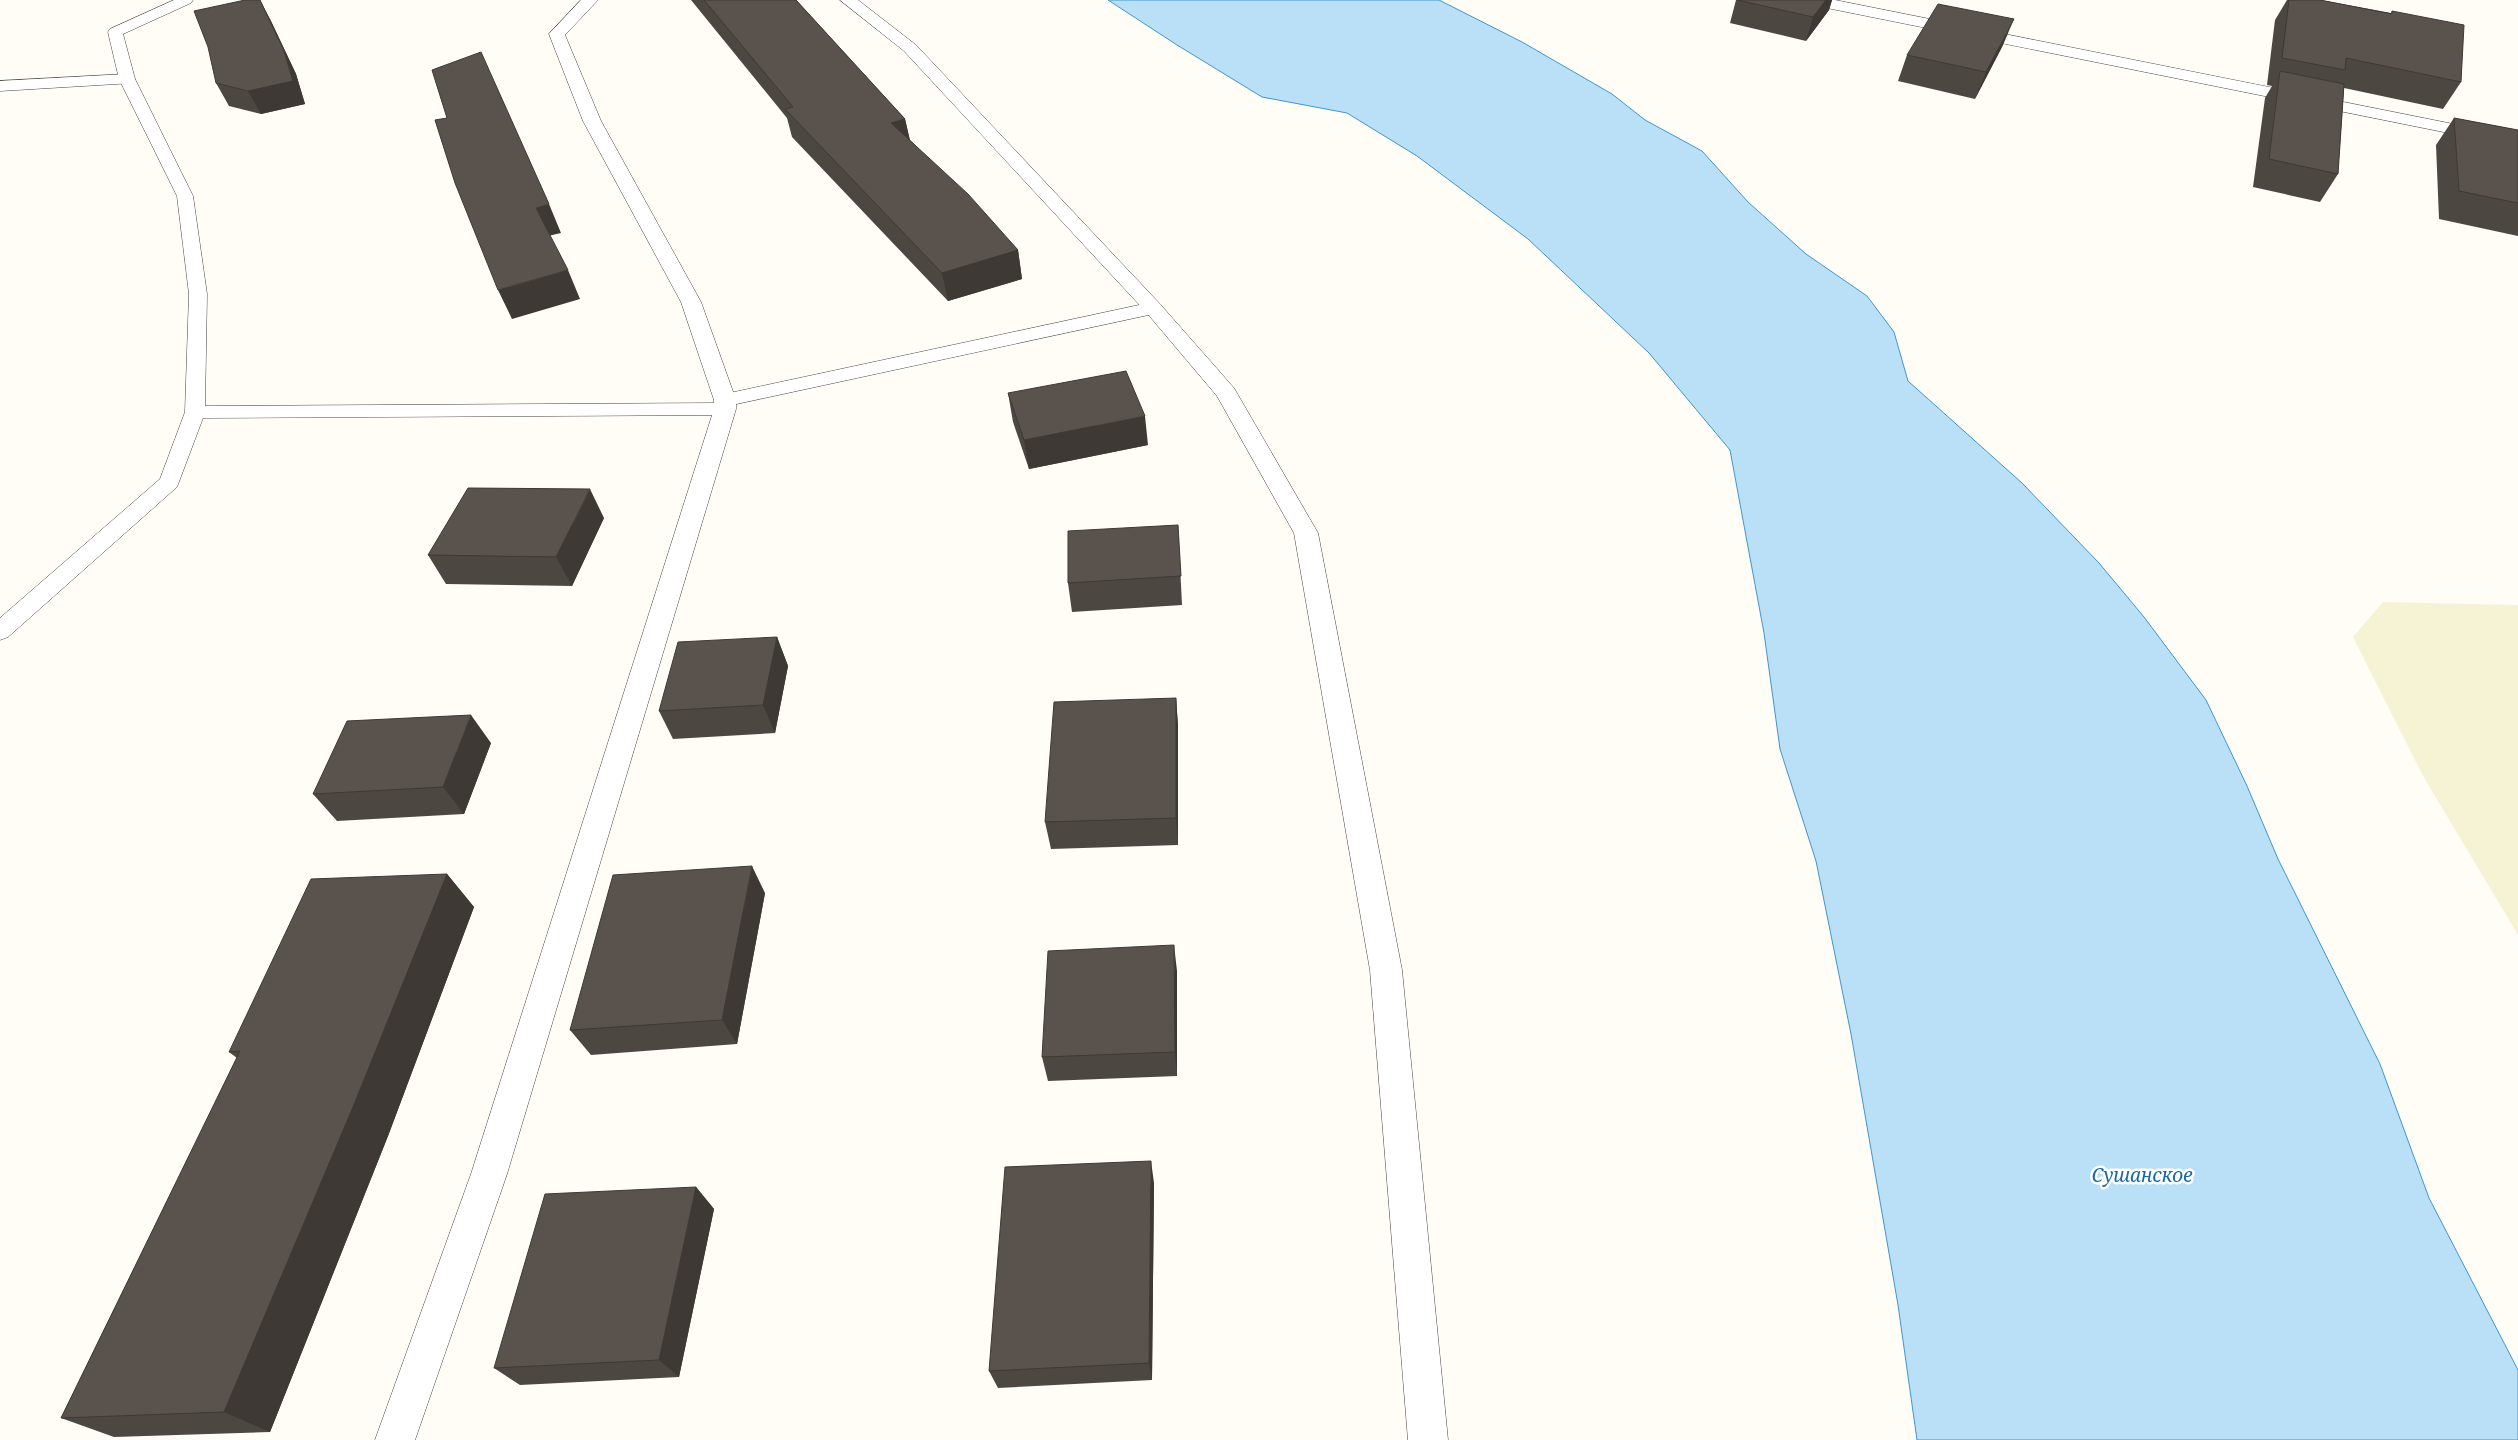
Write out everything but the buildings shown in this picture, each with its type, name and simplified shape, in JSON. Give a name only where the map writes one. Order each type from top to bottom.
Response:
[{"type":"street","points":[[394,1440],[489,1174],[725,404],[691,302],[592,121],[557,34],[590,0]]},
{"type":"street","points":[[848,0],[910,48],[1153,308],[1226,393],[1306,533],[1386,970],[1428,1440]]},
{"type":"street","points":[[1812,0],[2518,142]]},
{"type":"street","points":[[0,86],[128,79]]},
{"type":"lane","points":[[0,631],[169,482],[195,412],[198,294],[185,196],[128,79],[115,32],[186,0]]},
{"type":"lane","points":[[195,412],[725,404],[1153,308]]},
{"type":"shaded area","points":[[2383,602],[2518,605],[2518,935],[2423,776],[2353,637]]},
{"type":"water","name":"Сушанское","points":[[1108,0],[1439,0],[1522,42],[1612,94],[1645,120],[1702,151],[1748,202],[1806,254],[1867,296],[1894,332],[1908,381],[2022,483],[2099,563],[2144,617],[2206,700],[2247,786],[2278,859],[2380,1064],[2429,1198],[2518,1370],[2518,1440],[1917,1440],[1898,1305],[1851,1034],[1816,861],[1780,749],[1764,633],[1730,450],[1649,353],[1528,239],[1417,156],[1347,113],[1262,97]]}]
